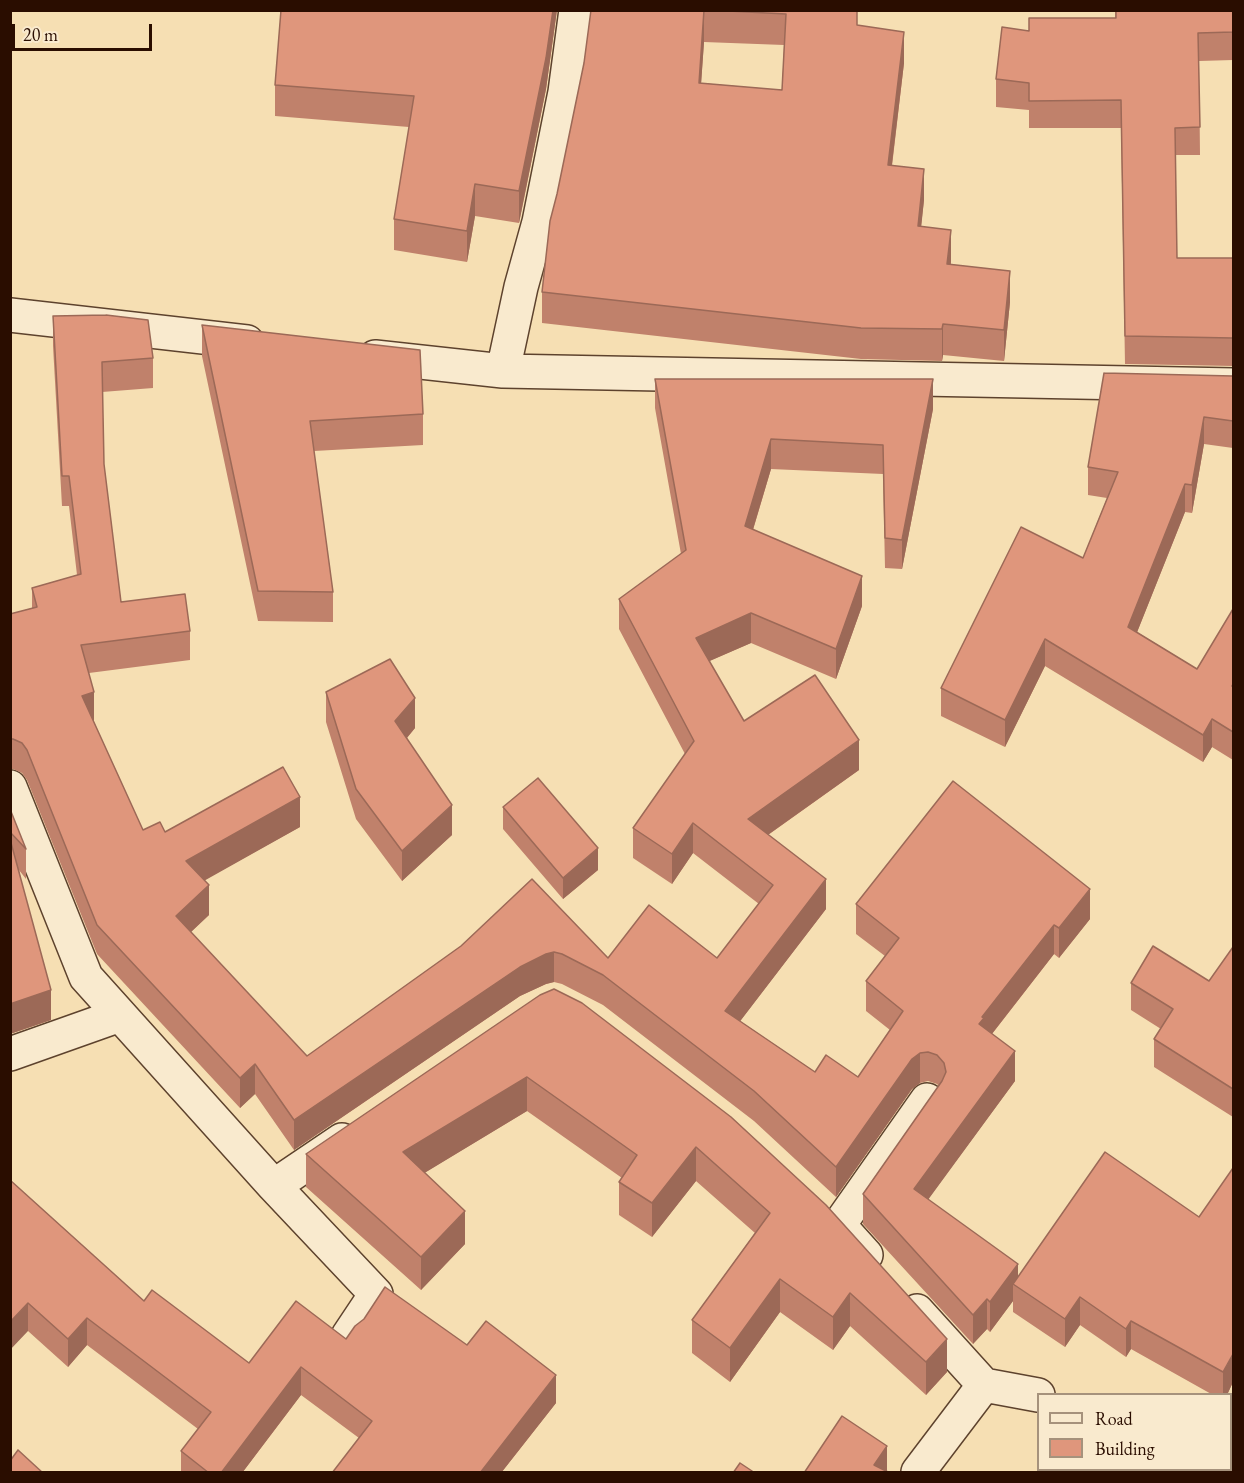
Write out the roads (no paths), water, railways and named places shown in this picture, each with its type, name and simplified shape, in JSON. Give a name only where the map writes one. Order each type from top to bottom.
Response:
[{"type":"street","points":[[503,371],[520,287],[539,222],[565,93],[576,10]]},
{"type":"street","points":[[10,315],[280,346]]},
{"type":"street","points":[[351,354],[503,371],[1233,385]]},
{"type":"street","points":[[10,787],[86,977],[274,1186],[376,1293],[348,1335]]},
{"type":"street","points":[[10,1054],[120,1015]]},
{"type":"street","points":[[927,1100],[830,1217],[984,1384],[1037,1395]]},
{"type":"street","points":[[274,1186],[363,1125]]},
{"type":"street","points":[[918,1473],[984,1384]]}]
